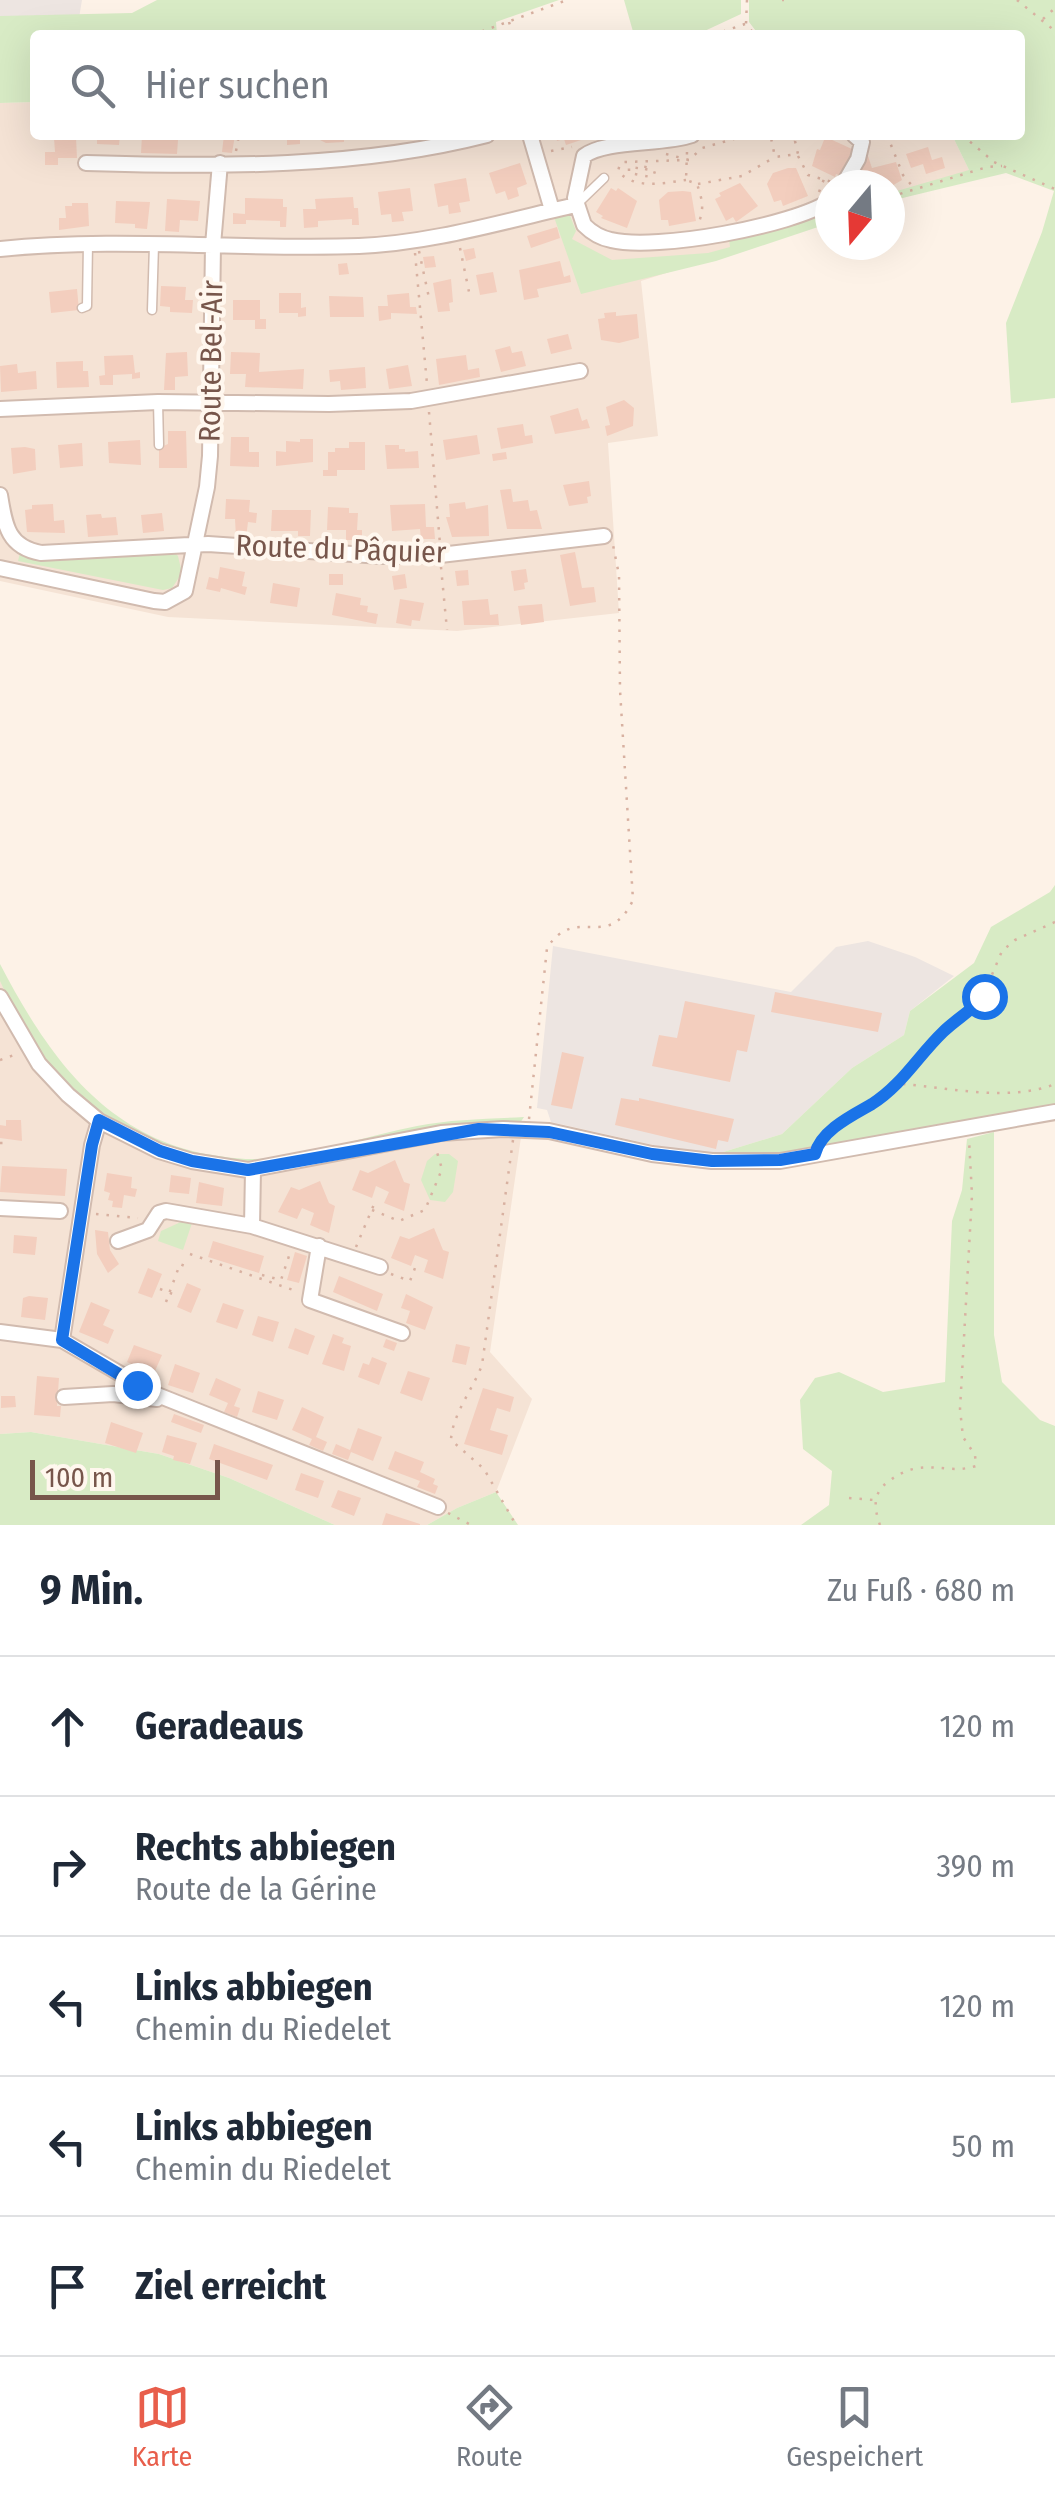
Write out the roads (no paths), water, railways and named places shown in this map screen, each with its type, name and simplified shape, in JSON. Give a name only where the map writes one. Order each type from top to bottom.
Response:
[{"type":"street","points":[[86,163],[227,163],[352,157],[457,140]]},
{"type":"street","points":[[533,140],[552,210]]},
{"type":"street","points":[[662,140],[590,151],[581,162],[576,205],[584,225],[611,240],[691,239],[736,234],[815,206]]},
{"type":"street","points":[[851,170],[861,152],[860,140]]},
{"type":"street","points":[[0,250],[88,244],[213,245],[227,163]]},
{"type":"street","name":"Route Bel-Air","points":[[0,568],[165,602],[184,591],[207,487],[213,245],[416,243],[576,205]]},
{"type":"street","points":[[0,409],[158,402],[329,404],[428,398],[580,370]]},
{"type":"street","name":"Route du Pâquier","points":[[0,496],[8,535],[28,551],[42,553],[196,545],[381,556],[440,555],[604,536]]},
{"type":"street","points":[[0,997],[28,1049],[68,1096],[99,1120],[160,1151],[192,1161],[254,1170],[462,1130],[519,1129],[584,1137],[652,1154],[712,1161],[780,1160],[1055,1112]]},
{"type":"street","points":[[62,1340],[99,1120]]},
{"type":"street","points":[[252,1226],[254,1170]]},
{"type":"street","points":[[0,1208],[60,1212]]},
{"type":"street","points":[[118,1240],[148,1230],[159,1213],[166,1211],[252,1226],[380,1267]]},
{"type":"street","points":[[318,1246],[310,1300],[402,1333]]},
{"type":"street","points":[[0,1332],[62,1340],[168,1400],[438,1508]]},
{"type":"street","points":[[64,1397],[113,1394],[168,1400]]},
{"type":"lane","points":[[576,205],[604,178]]},
{"type":"lane","points":[[82,308],[87,306],[88,244]]},
{"type":"lane","points":[[152,310],[154,244]]},
{"type":"lane","points":[[158,402],[159,446]]}]
